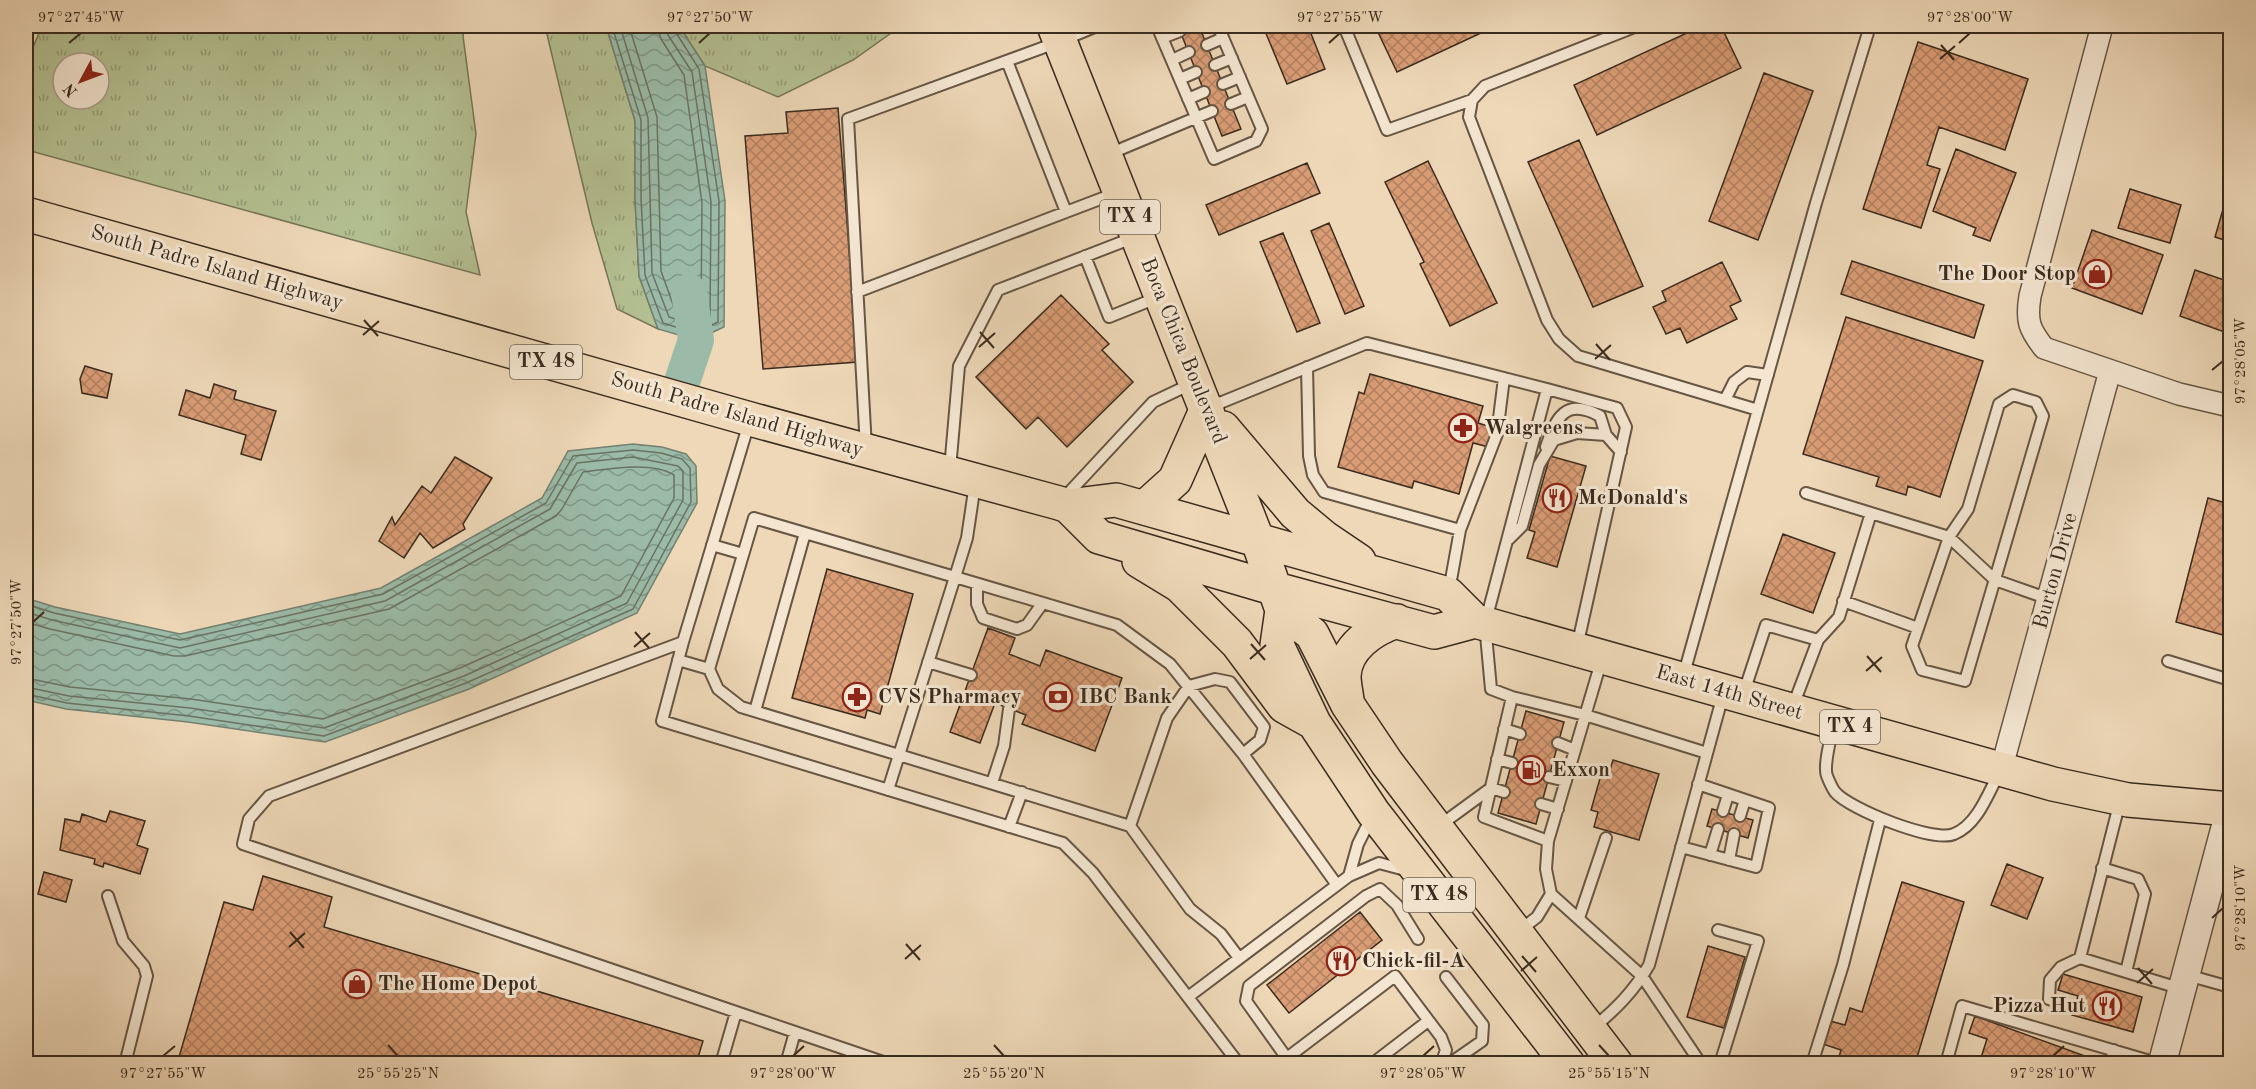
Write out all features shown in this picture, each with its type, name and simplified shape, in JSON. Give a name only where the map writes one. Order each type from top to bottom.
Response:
[{"type":"main road","name":"Boca Chica Boulevard","points":[[1058,33],[1258,541],[1279,600],[1278,645],[1314,723],[1373,812],[1424,875],[1564,1062]]},
{"type":"main road","name":"South Padre Island Highway","points":[[26,214],[1063,505],[1116,500],[1258,541]]},
{"type":"main road","points":[[1144,508],[1175,480],[1201,395]]},
{"type":"main road","name":"TX 4","points":[[1201,395],[1295,513],[1325,538],[1379,575],[1449,594]]},
{"type":"main road","name":"TX 48","points":[[1063,505],[1099,537],[1180,586],[1237,643],[1284,706],[1314,723]]},
{"type":"main road","points":[[1099,537],[1279,600],[1397,621],[1434,632],[1480,622]]},
{"type":"main road","points":[[1258,541],[1379,575]]},
{"type":"main road","points":[[1449,594],[1480,622]]},
{"type":"main road","name":"TX 48","points":[[1279,600],[1312,634],[1348,705],[1387,763],[1616,1064]]},
{"type":"main road","points":[[1348,705],[1344,674],[1352,653],[1377,628],[1397,621]]},
{"type":"main road","name":"East 14th Street","points":[[1480,622],[2001,770],[2120,798],[2230,809]]},
{"type":"street","points":[[2102,26],[2030,296],[2027,313],[2031,331],[2044,348],[2179,394],[2230,406]]},
{"type":"street","name":"Burton Drive","points":[[2001,770],[2110,371]]},
{"type":"street","points":[[2161,1064],[2230,809]]},
{"type":"lane","points":[[866,451],[848,119],[1007,61],[1058,33],[1096,26]]},
{"type":"lane","points":[[1157,26],[1214,159],[1256,141],[1262,129],[1218,26]]},
{"type":"lane","points":[[1344,26],[1387,130],[1472,100],[1485,86],[1637,26]]},
{"type":"lane","points":[[1682,680],[1816,203],[1870,26]]},
{"type":"lane","points":[[1162,38],[1180,31]]},
{"type":"lane","points":[[1207,45],[1223,38]]},
{"type":"lane","points":[[1172,60],[1188,52]]},
{"type":"lane","points":[[1215,65],[1232,58]]},
{"type":"lane","points":[[1007,61],[1066,212]]},
{"type":"lane","points":[[1180,79],[1196,72]]},
{"type":"lane","points":[[1223,84],[1240,77]]},
{"type":"lane","points":[[1188,99],[1204,92]]},
{"type":"lane","points":[[1231,104],[1248,97]]},
{"type":"lane","points":[[1472,100],[1469,117],[1547,321],[1559,339],[1578,356],[1758,410]]},
{"type":"lane","points":[[1106,155],[1212,111]]},
{"type":"lane","points":[[857,292],[1120,191]]},
{"type":"lane","points":[[888,790],[967,538],[962,477],[959,366],[998,290],[1138,236]]},
{"type":"lane","points":[[1085,256],[1109,316],[1162,296]]},
{"type":"lane","points":[[1063,505],[1153,402],[1201,395],[1307,367],[1367,343],[1617,408],[1626,427],[1589,653],[1586,715],[1548,841],[1546,869],[1551,894],[1642,976],[1701,1064]]},
{"type":"lane","points":[[1307,367],[1309,456],[1313,475],[1324,492],[1460,530]]},
{"type":"lane","points":[[1725,400],[1734,382],[1747,372],[1768,375]]},
{"type":"lane","points":[[1449,594],[1460,530],[1497,434],[1504,378]]},
{"type":"lane","points":[[1547,389],[1507,541],[1480,622],[1491,689],[1512,697],[1586,715],[1707,753]]},
{"type":"lane","points":[[2013,395],[2036,402],[2043,416],[1965,681],[1922,670],[1912,646],[1948,537],[1968,509],[1999,404],[2013,395]]},
{"type":"lane","points":[[1507,541],[1522,526],[1539,465],[1554,425],[1562,413],[1578,408],[1600,416],[1606,435],[1621,452]]},
{"type":"lane","points":[[750,419],[683,642],[662,721],[1063,843],[1093,873],[1239,1064]]},
{"type":"lane","points":[[1539,465],[1554,440],[1565,436],[1591,433],[1606,435]]},
{"type":"lane","points":[[1806,493],[1948,537],[1995,580],[2049,599]]},
{"type":"lane","points":[[1792,711],[1818,640],[1839,617],[1871,513]]},
{"type":"lane","points":[[1239,958],[1221,934],[1190,909],[1130,826],[755,711],[741,706],[718,689],[709,669],[754,518],[1117,625],[1170,664],[1189,686],[1243,754],[1337,885]]},
{"type":"lane","points":[[755,711],[805,533]]},
{"type":"lane","points":[[712,545],[743,554]]},
{"type":"lane","points":[[977,584],[977,604],[983,618],[1017,629],[1027,625],[1042,604]]},
{"type":"lane","points":[[1844,602],[1918,628]]},
{"type":"lane","points":[[1590,1030],[1612,1012],[1636,987],[1649,965],[1707,753],[1766,625],[1818,640]]},
{"type":"lane","points":[[683,642],[269,796],[249,819],[243,844],[795,1032],[854,1058],[889,1064]]},
{"type":"lane","points":[[678,660],[709,669]]},
{"type":"lane","points":[[2168,661],[2230,680]]},
{"type":"lane","points":[[928,662],[971,675]]},
{"type":"lane","points":[[1130,826],[1167,718],[1189,686],[1215,680],[1230,682],[1253,710],[1264,727],[1260,740],[1243,754]]},
{"type":"lane","points":[[1512,697],[1484,817],[1548,841]]},
{"type":"lane","points":[[992,783],[1004,746],[1009,708]]},
{"type":"lane","points":[[1834,723],[1826,773],[1830,783],[1840,796],[1880,820],[1951,836],[1963,829],[1982,807],[2001,770]]},
{"type":"lane","points":[[1504,729],[1520,734]]},
{"type":"lane","points":[[1558,743],[1575,750]]},
{"type":"lane","points":[[1497,759],[1512,763]]},
{"type":"lane","points":[[1549,777],[1566,781]]},
{"type":"lane","points":[[1681,847],[1756,867],[1769,808],[1698,784]]},
{"type":"lane","points":[[1436,828],[1491,788]]},
{"type":"lane","points":[[1491,788],[1504,792]]},
{"type":"lane","points":[[1010,827],[1022,792]]},
{"type":"lane","points":[[1723,812],[1728,795]]},
{"type":"lane","points":[[2080,958],[2120,798]]},
{"type":"lane","points":[[1740,816],[1745,800]]},
{"type":"lane","points":[[1541,804],[1558,809]]},
{"type":"lane","points":[[1349,876],[1358,844],[1373,812]]},
{"type":"lane","points":[[1812,1064],[1844,965],[1880,820]]},
{"type":"lane","points":[[1710,855],[1718,830]]},
{"type":"lane","points":[[1729,860],[1734,834]]},
{"type":"lane","points":[[1579,918],[1606,838]]},
{"type":"lane","points":[[1188,997],[1349,876],[1378,863],[1424,875]]},
{"type":"lane","points":[[2102,868],[2138,879],[2145,894],[2126,972]]},
{"type":"lane","points":[[1418,939],[1397,906],[1380,889],[1365,896],[1249,986],[1246,1001],[1285,1062],[1395,976],[1441,1037],[1446,1050],[1441,1064]]},
{"type":"lane","points":[[1516,933],[1537,917],[1551,894]]},
{"type":"lane","points":[[108,896],[123,941],[144,966],[147,976],[125,1064]]},
{"type":"lane","points":[[1718,930],[1758,941],[1720,1064]]},
{"type":"lane","points":[[2064,1004],[2049,999],[2050,980],[2061,967],[2080,958],[2126,972],[2230,987]]},
{"type":"lane","points":[[1446,977],[1483,1025],[1482,1041],[1449,1064]]},
{"type":"lane","points":[[1946,1064],[1962,1005],[2161,1064]]},
{"type":"lane","points":[[721,1064],[736,1012]]},
{"type":"lane","points":[[1372,1064],[1428,1021]]},
{"type":"lane","points":[[786,1064],[795,1032]]},
{"type":"lane","points":[[2110,1064],[2114,1050]]},
{"type":"green space","points":[[42,26],[465,26],[463,36],[476,134],[466,212],[480,275],[27,150],[28,59]]},
{"type":"green space","points":[[545,26],[606,26],[635,121],[635,198],[639,276],[658,329],[617,309],[592,223]]},
{"type":"green space","points":[[679,26],[901,26],[853,60],[778,97],[705,66]]},
{"type":"water","points":[[606,26],[679,26],[705,66],[725,201],[724,327],[696,340],[658,329],[639,276],[635,198],[635,120]]},
{"type":"water","points":[[633,444],[662,447],[686,454],[696,466],[697,503],[637,613],[469,689],[325,742],[188,722],[66,709],[26,700],[26,598],[55,607],[180,634],[381,588],[542,498],[568,451]]},
{"type":"building","points":[[1178,26],[1199,26],[1241,129],[1222,136]]},
{"type":"building","points":[[1278,26],[1308,26],[1325,69],[1287,84],[1265,31]]},
{"type":"building","points":[[1375,26],[1496,26],[1397,72]]},
{"type":"building","points":[[1702,26],[1721,26],[1741,68],[1597,135],[1574,85]]},
{"type":"building","points":[[1918,42],[2028,79],[2005,150],[1939,127],[1927,165],[1940,169],[1921,228],[1863,209]]},
{"type":"building","points":[[1764,73],[1813,91],[1758,240],[1709,221]]},
{"type":"building","points":[[838,108],[858,362],[763,369],[745,136],[788,133],[786,112]]},
{"type":"building","points":[[1579,140],[1643,286],[1593,307],[1528,162]]},
{"type":"building","points":[[1956,149],[2016,173],[1990,241],[1973,235],[1976,228],[1933,211]]},
{"type":"building","points":[[1428,161],[1497,303],[1450,326],[1420,264],[1424,262],[1385,182]]},
{"type":"building","points":[[1307,163],[1320,193],[1219,235],[1206,205]]},
{"type":"building","points":[[2230,185],[2230,242],[2215,237]]},
{"type":"building","points":[[2130,189],[2181,205],[2170,243],[2118,228]]},
{"type":"building","points":[[1329,223],[1364,306],[1345,314],[1311,231]]},
{"type":"building","points":[[2092,230],[2163,255],[2142,314],[2072,288]]},
{"type":"building","points":[[1283,233],[1320,323],[1297,332],[1260,242]]},
{"type":"building","points":[[1852,261],[1984,305],[1974,338],[1841,294]]},
{"type":"building","points":[[1722,262],[1741,301],[1730,306],[1737,319],[1687,343],[1680,328],[1666,334],[1653,307],[1666,301],[1662,291]]},
{"type":"building","points":[[2195,270],[2230,282],[2230,334],[2180,316]]},
{"type":"building","points":[[1061,295],[1109,344],[1102,350],[1133,382],[1067,447],[1038,417],[1026,429],[976,377]]},
{"type":"building","points":[[1846,317],[1983,361],[1940,497],[1908,486],[1906,495],[1876,486],[1879,477],[1803,454]]},
{"type":"building","points":[[85,366],[112,374],[107,398],[82,393],[80,379]]},
{"type":"building","name":"Walgreens","points":[[1370,374],[1483,406],[1478,423],[1494,428],[1489,447],[1473,443],[1459,494],[1414,481],[1412,488],[1338,467],[1359,392],[1364,394]]},
{"type":"building","points":[[214,384],[236,391],[234,399],[276,411],[261,460],[241,454],[246,435],[179,415],[186,390],[210,398]]},
{"type":"building","name":"McDonald's","points":[[1550,456],[1586,466],[1557,567],[1527,558],[1535,532],[1529,530]]},
{"type":"building","points":[[455,457],[492,478],[463,524],[465,529],[433,548],[420,533],[404,558],[379,541],[392,517],[395,525],[422,486],[431,493]]},
{"type":"building","points":[[2208,498],[2230,504],[2230,637],[2176,622]]},
{"type":"building","points":[[1783,534],[1835,553],[1813,613],[1761,594]]},
{"type":"building","name":"CVS Pharmacy","points":[[827,569],[913,594],[880,714],[867,710],[865,718],[792,698]]},
{"type":"building","points":[[988,628],[1015,638],[1009,654],[1040,666],[1046,650],[1122,678],[1095,751],[1022,724],[1026,715],[995,703],[980,743],[950,732]]},
{"type":"building","name":"Exxon","points":[[1526,711],[1564,722],[1536,824],[1498,813]]},
{"type":"building","points":[[1613,760],[1659,774],[1639,840],[1594,827],[1598,812],[1591,810],[1601,775],[1608,777]]},
{"type":"building","points":[[1712,809],[1753,820],[1748,838],[1707,826]]},
{"type":"building","points":[[110,811],[145,821],[137,845],[148,849],[140,874],[104,863],[103,867],[94,864],[95,859],[60,850],[65,819],[80,822],[82,814],[106,822]]},
{"type":"building","points":[[2007,864],[2043,878],[2027,919],[1991,905]]},
{"type":"building","points":[[44,872],[72,880],[66,902],[38,894]]},
{"type":"building","name":"The Home Depot","points":[[263,876],[332,897],[324,927],[703,1041],[696,1064],[177,1064],[224,902],[253,910]]},
{"type":"building","points":[[1902,882],[1964,902],[1915,1064],[1837,1064],[1841,1050],[1823,1044],[1830,1021],[1845,1025],[1850,1008],[1862,1012]]},
{"type":"building","points":[[1360,912],[1382,940],[1289,1013],[1267,985]]},
{"type":"building","points":[[1708,946],[1745,957],[1724,1028],[1687,1017]]},
{"type":"building","name":"Pizza Hut","points":[[2063,974],[2142,997],[2133,1032],[2072,1015],[2078,996],[2058,990]]},
{"type":"building","points":[[1975,1016],[2093,1059],[2092,1064],[2075,1064],[2056,1057],[2053,1064],[1979,1064],[1987,1039],[1969,1033]]},
{"type":"waterway","points":[[682,382],[696,340],[689,292]]},
{"type":"place","name":"The Door Stop","points":[[2097,274]]},
{"type":"place","name":"Walgreens","points":[[1463,428]]},
{"type":"place","name":"McDonald's","points":[[1557,498]]},
{"type":"place","name":"CVS Pharmacy","points":[[857,697]]},
{"type":"place","name":"IBC Bank","points":[[1058,697]]},
{"type":"place","name":"Exxon","points":[[1531,770]]},
{"type":"place","name":"Chick-fil-A","points":[[1341,961]]},
{"type":"place","name":"The Home Depot","points":[[357,984]]},
{"type":"place","name":"Pizza Hut","points":[[2107,1006]]}]
